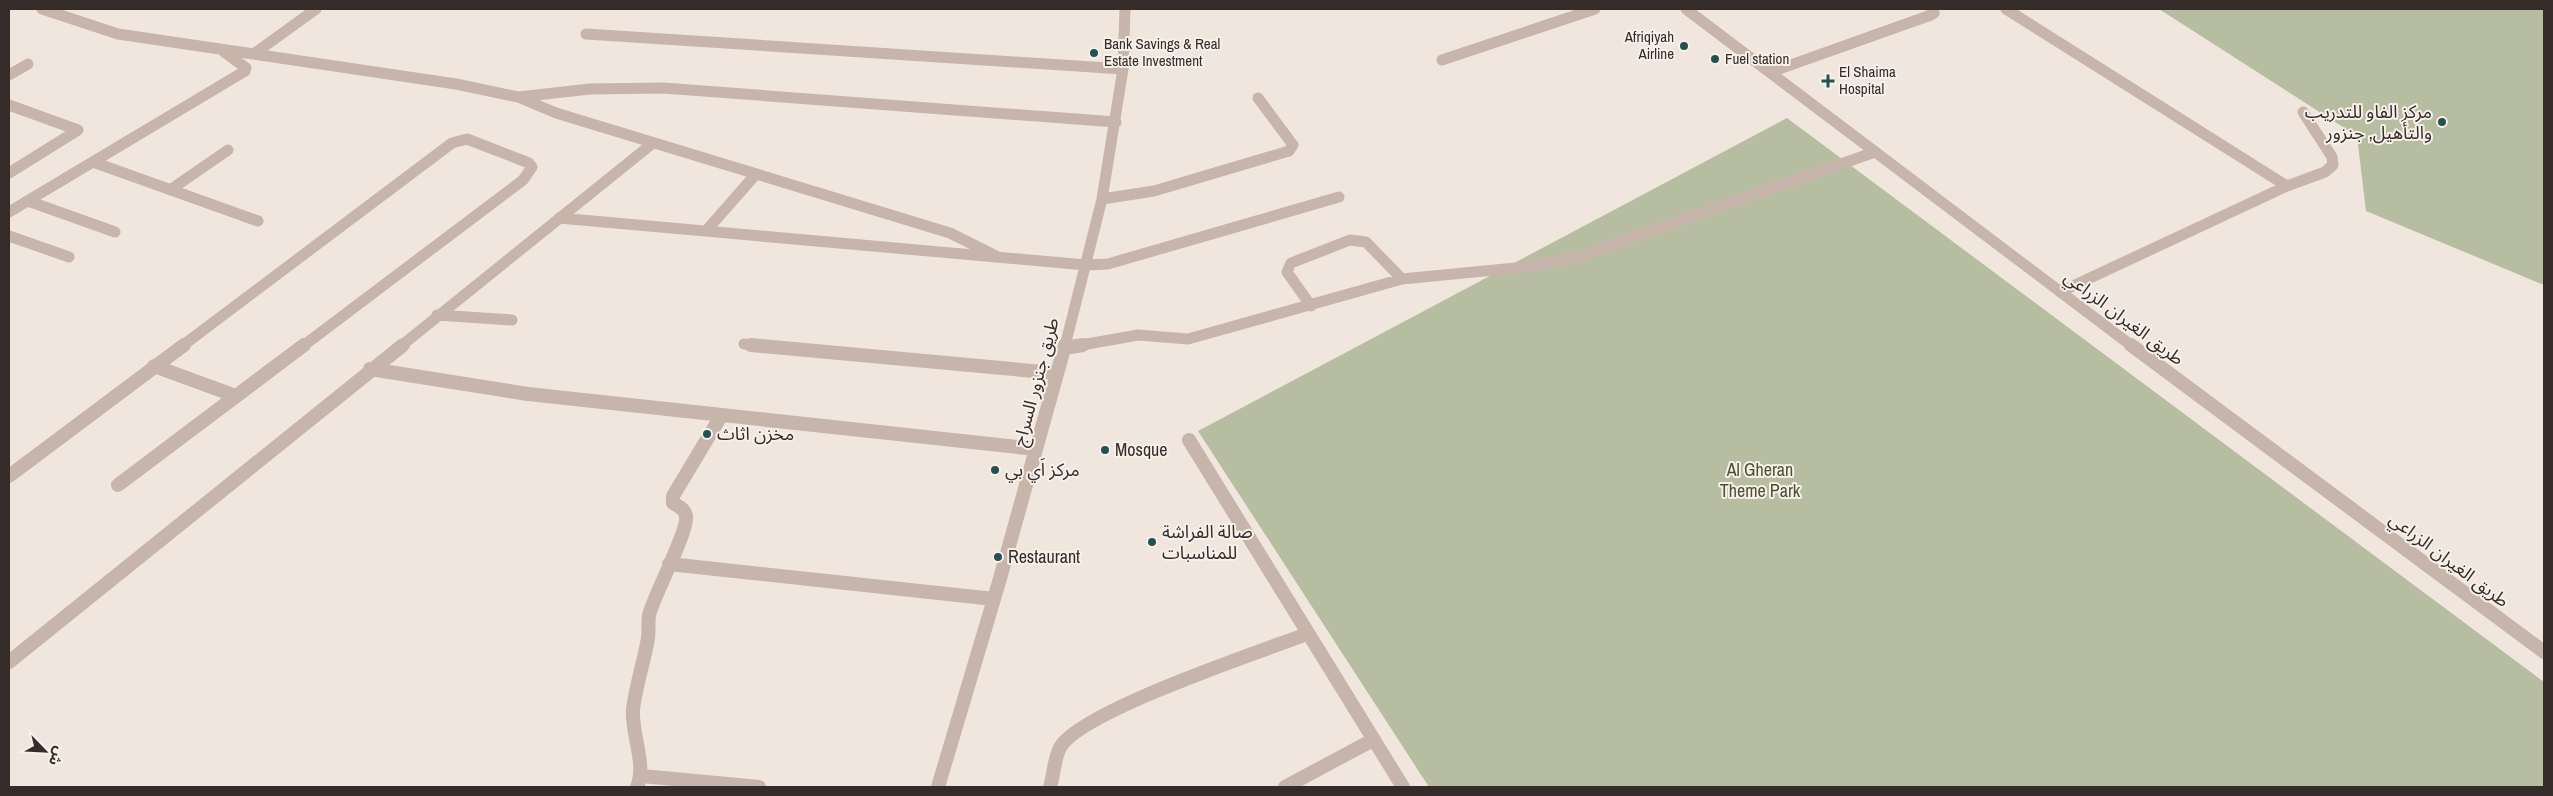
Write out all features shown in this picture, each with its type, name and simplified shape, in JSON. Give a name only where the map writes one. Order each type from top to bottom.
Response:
[{"type":"street","points":[[42,9],[118,34],[449,82],[518,97],[556,113],[950,233],[996,256]]},
{"type":"street","points":[[255,53],[316,9]]},
{"type":"street","name":"طريق جنزور السراج","points":[[938,787],[1036,449],[1102,199],[1116,122],[1123,69],[1125,9]]},
{"type":"street","points":[[1442,60],[1595,9]]},
{"type":"street","name":"طريق الغيران الزراعي","points":[[1686,9],[2060,292],[2544,652]]},
{"type":"street","points":[[1771,72],[1931,15],[1934,13],[1932,9]]},
{"type":"street","points":[[2006,9],[2287,186]]},
{"type":"street","points":[[586,34],[1123,69]]},
{"type":"street","points":[[9,212],[246,70],[221,49]]},
{"type":"street","points":[[9,75],[28,64]]},
{"type":"street","points":[[518,97],[552,90],[630,88],[732,93],[1116,122]]},
{"type":"street","points":[[1102,199],[1154,190],[1289,151],[1293,145],[1290,137],[1258,98]]},
{"type":"street","points":[[9,105],[78,130],[9,173]]},
{"type":"street","points":[[2060,292],[2287,186],[2325,172],[2333,165],[2332,157],[2303,112]]},
{"type":"street","points":[[9,476],[452,143],[467,139],[530,163],[532,167],[530,173],[523,180],[118,485]]},
{"type":"street","points":[[9,662],[653,143]]},
{"type":"street","points":[[170,190],[228,150]]},
{"type":"street","points":[[1064,348],[1138,334],[1188,339],[1402,280],[1526,267],[1580,256],[1875,152]]},
{"type":"street","points":[[92,162],[258,221]]},
{"type":"street","points":[[706,231],[756,174]]},
{"type":"street","points":[[559,218],[1086,265],[1108,264],[1339,197]]},
{"type":"street","points":[[28,201],[115,232]]},
{"type":"street","points":[[9,236],[69,257]]},
{"type":"street","points":[[1311,306],[1287,272],[1291,263],[1350,240],[1366,242],[1402,280]]},
{"type":"street","points":[[438,315],[512,320]]},
{"type":"street","points":[[744,344],[1056,373]]},
{"type":"street","points":[[154,366],[236,396]]},
{"type":"street","points":[[370,370],[528,394],[1036,449]]},
{"type":"street","points":[[721,416],[673,496],[673,503],[683,510],[686,517],[685,529],[649,616],[648,637],[633,710],[636,747],[640,781],[759,787]]},
{"type":"street","points":[[1190,440],[1372,740],[1403,787]]},
{"type":"street","points":[[669,564],[994,599]]},
{"type":"street","points":[[1050,787],[1061,746],[1090,722],[1307,634]]},
{"type":"street","points":[[1284,787],[1372,740]]},
{"type":"green space","points":[[2159,9],[2544,9],[2544,285],[2366,211],[2357,136]]},
{"type":"green space","name":"Al Gheran Theme Park","points":[[1787,118],[2544,682],[2544,787],[1429,787],[1198,431]]},
{"type":"place","name":"Afriqiyah Airline","points":[[1684,46]]},
{"type":"place","name":"Bank Savings & Real Estate Investment","points":[[1094,53]]},
{"type":"place","name":"Fuel station","points":[[1715,59]]},
{"type":"place","name":"El Shaima Hospital","points":[[1828,81]]},
{"type":"place","name":"مركز الفاو للتدريب والتأهيل, جنزور","points":[[2442,122]]},
{"type":"place","name":"مخزن اثاث","points":[[707,434]]},
{"type":"place","name":"Mosque","points":[[1105,450]]},
{"type":"place","name":"مركز اَي بي","points":[[995,470]]},
{"type":"place","name":"صالة الفراشة للمناسبات","points":[[1152,542]]},
{"type":"place","name":"Restaurant","points":[[998,557]]}]
